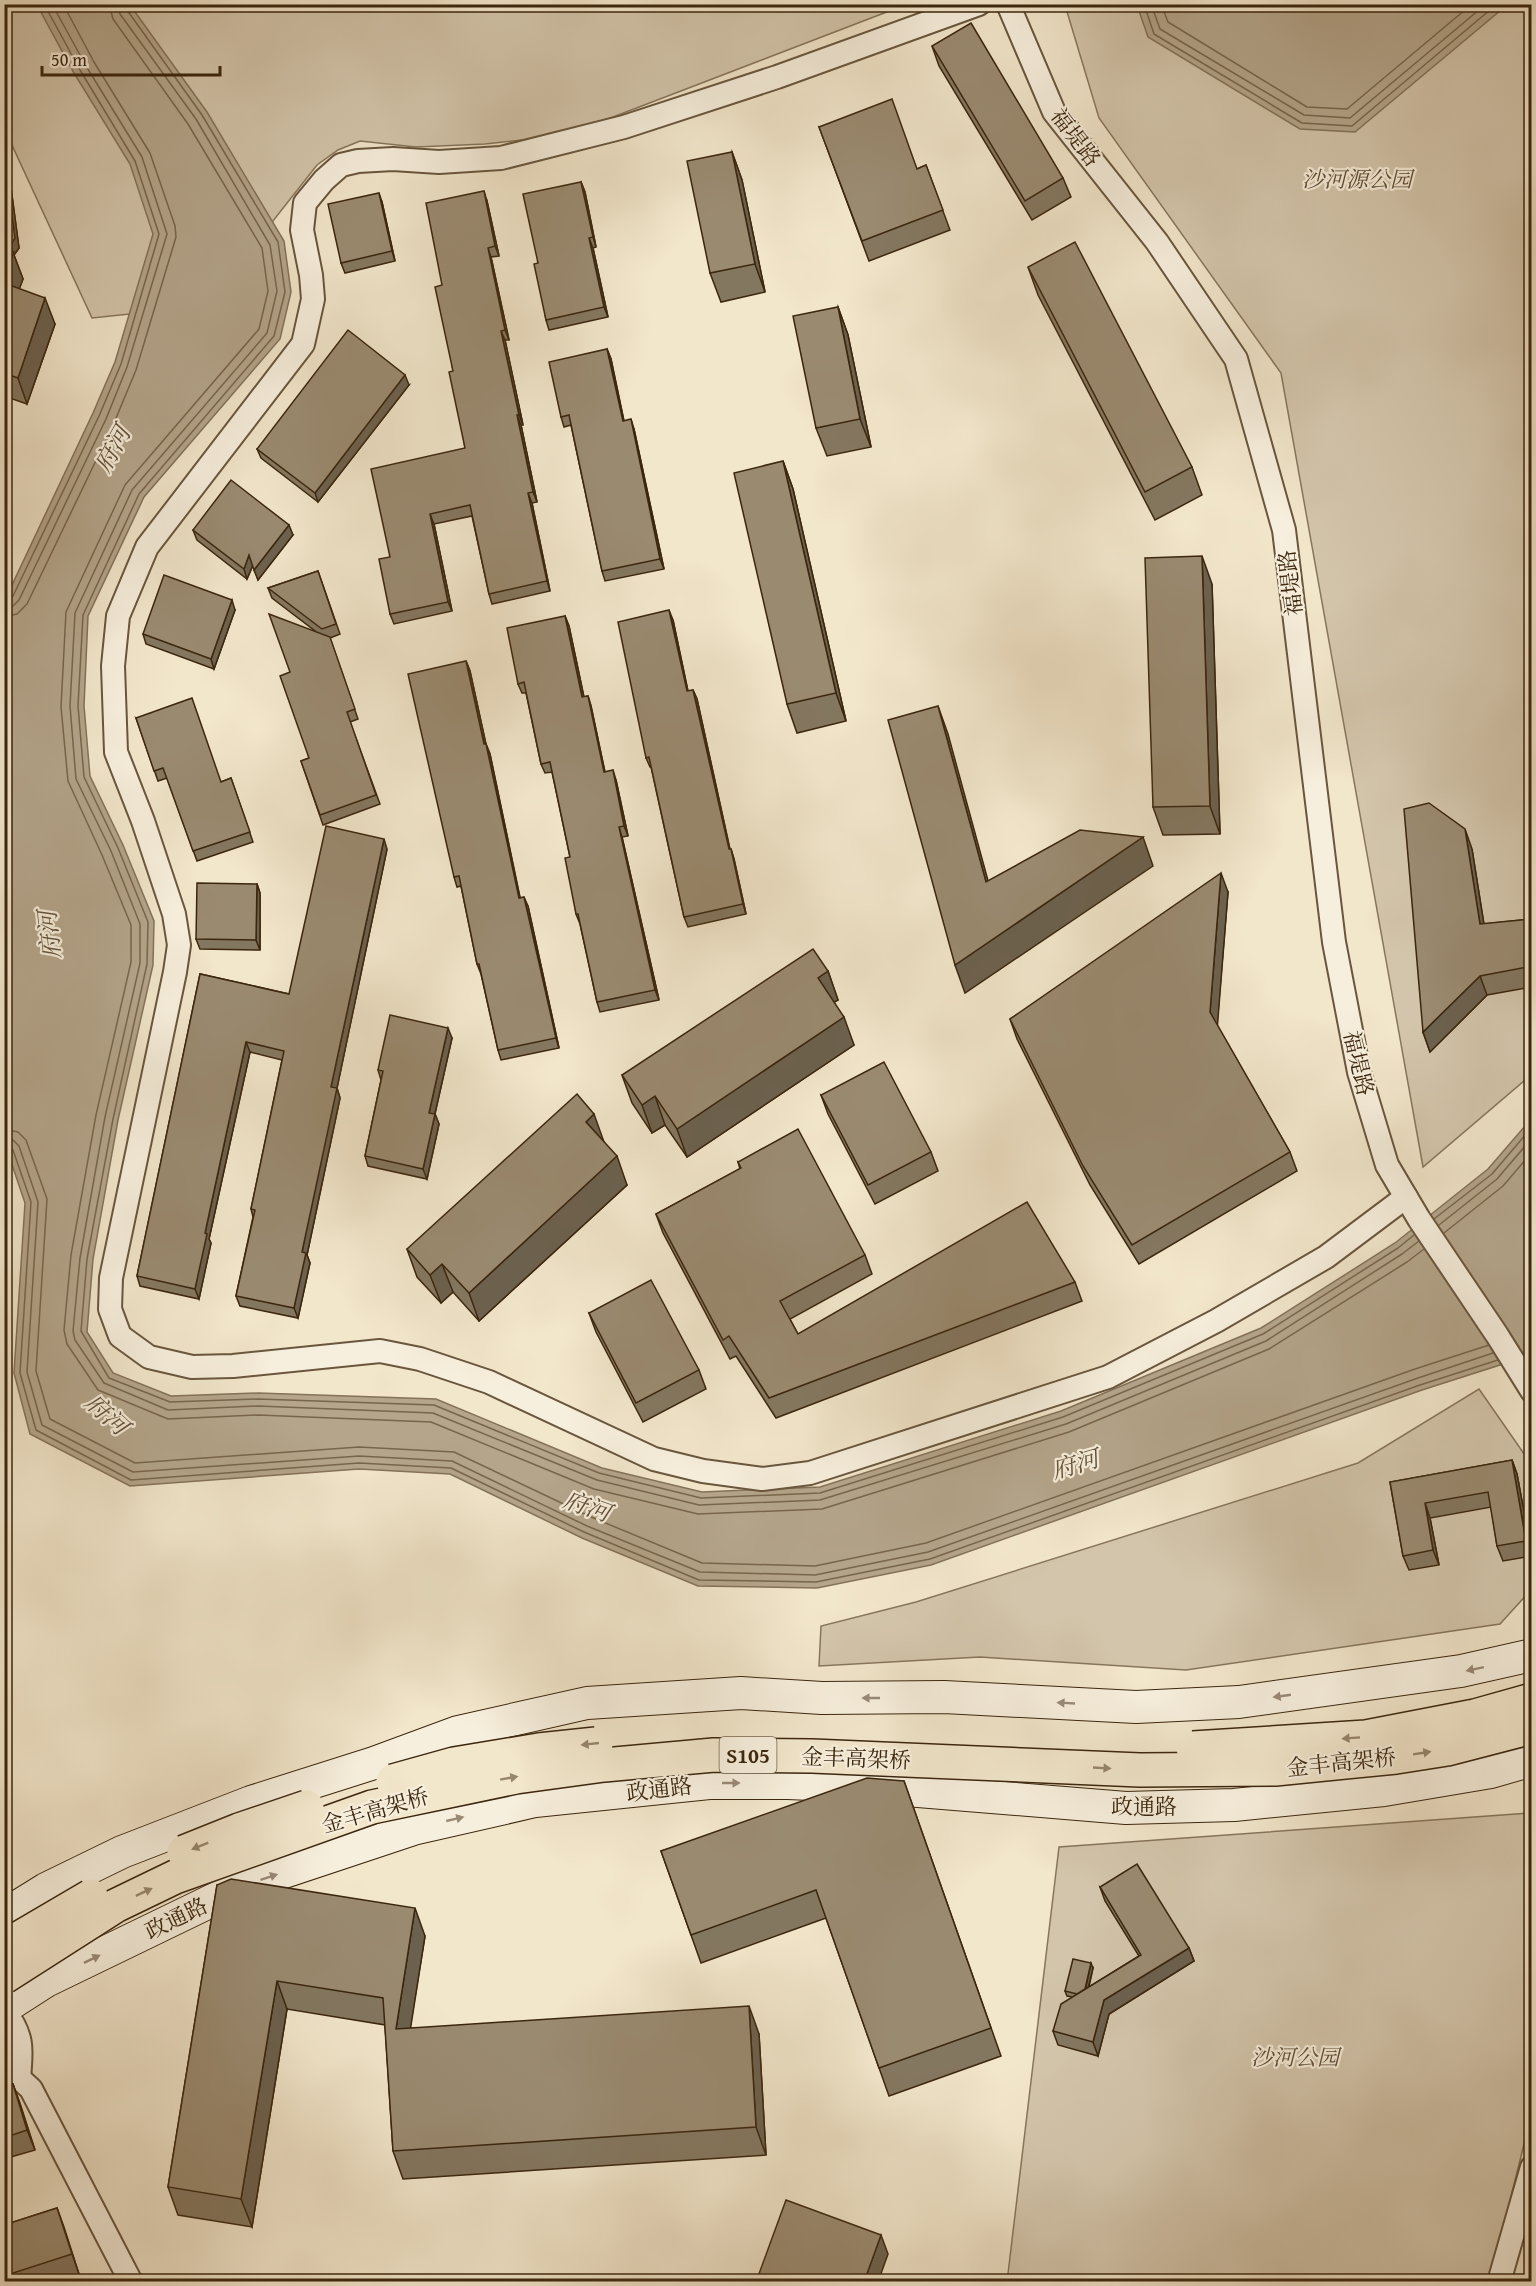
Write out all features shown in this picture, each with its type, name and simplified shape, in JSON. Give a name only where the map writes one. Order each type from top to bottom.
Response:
[{"type":"highway","name":"金丰高架桥","points":[[4,1947],[124,1877],[239,1830],[346,1794],[454,1764],[539,1750],[691,1735],[772,1735],[1158,1749],[1250,1746],[1366,1737],[1475,1716],[1532,1700]]},
{"type":"highway","name":"金丰高架桥","points":[[4,1977],[115,1906],[175,1877],[372,1807],[516,1777],[604,1765],[714,1755],[812,1756],[1140,1770],[1275,1769],[1396,1757],[1447,1749],[1532,1727]]},
{"type":"main road","points":[[4,1915],[46,1889],[122,1852],[251,1802],[374,1763],[458,1732],[587,1703],[741,1693],[822,1698],[944,1697],[1136,1707],[1227,1703],[1398,1682],[1532,1655]]},
{"type":"main road","name":"政通路","points":[[4,2009],[46,1981],[242,1886],[413,1829],[535,1801],[709,1783],[789,1783],[857,1786],[1126,1808],[1234,1805],[1384,1790],[1491,1772],[1532,1760]]},
{"type":"main road","points":[[4,1922],[46,1981]]},
{"type":"street","points":[[979,4],[777,77],[624,127],[555,145],[501,158],[440,162],[370,160],[341,165],[324,180],[305,203],[302,230],[313,298],[303,344],[147,548],[118,616],[113,666],[116,752],[174,914],[179,945],[111,1278],[110,1309],[120,1336],[149,1357],[192,1367],[233,1366],[380,1351],[420,1359],[489,1382],[654,1459],[704,1471],[762,1479],[810,1473],[1108,1377],[1216,1321],[1326,1257],[1406,1197]]},
{"type":"street","name":"福堤路","points":[[1008,4],[1054,112],[1157,242],[1236,359],[1284,530],[1334,942],[1359,1072],[1387,1165],[1419,1219],[1532,1391]]},
{"type":"street","points":[[4,2009],[16,2025],[22,2050],[12,2077],[31,2089],[130,2282]]},
{"type":"street","points":[[1499,2282],[1532,2167]]},
{"type":"green space","points":[[4,5],[905,5],[613,117],[549,137],[485,144],[416,147],[360,141],[338,150],[317,165],[206,306],[92,318],[5,130]]},
{"type":"green space","name":"沙河源公园","points":[[1065,5],[1531,5],[1531,1075],[1423,1167],[1281,373],[1099,118]]},
{"type":"green space","points":[[1479,1389],[1527,1458],[1532,1484],[1531,1590],[1500,1624],[1186,1670],[980,1657],[819,1666],[821,1626],[916,1602],[1358,1463]]},
{"type":"green space","name":"沙河公园","points":[[1531,1813],[1531,2116],[1490,2281],[1007,2282],[1059,1847]]},
{"type":"water","points":[[1137,4],[1507,5],[1355,132],[1300,129],[1148,37]]},
{"type":"water","name":"府河","points":[[37,5],[130,5],[207,112],[284,241],[291,292],[280,339],[144,497],[88,616],[84,706],[90,776],[123,845],[154,921],[153,965],[118,1120],[93,1259],[87,1332],[113,1373],[171,1396],[258,1393],[436,1399],[602,1468],[702,1492],[820,1487],[1061,1411],[1261,1328],[1395,1243],[1488,1169],[1531,1119],[1531,1355],[1422,1390],[931,1565],[817,1588],[698,1586],[582,1538],[450,1474],[359,1469],[130,1486],[30,1434],[14,1373],[25,1203],[5,1144],[5,600],[115,362],[153,234],[130,164],[74,73]]},
{"type":"building","points":[[971,23],[1063,178],[1025,201],[932,46]]},
{"type":"building","points":[[892,99],[917,169],[926,165],[943,210],[862,241],[819,127]]},
{"type":"building","points":[[732,152],[755,264],[710,273],[687,161]]},
{"type":"building","points":[[4,178],[7,178],[15,238],[8,250],[4,249]]},
{"type":"building","points":[[581,182],[593,237],[589,238],[604,307],[546,320],[534,264],[538,263],[523,194]]},
{"type":"building","points":[[484,191],[495,246],[488,248],[505,330],[501,331],[533,492],[528,493],[547,581],[489,594],[470,505],[430,514],[448,602],[390,614],[379,559],[390,557],[371,469],[465,448],[449,372],[453,371],[435,287],[442,285],[426,203]]},
{"type":"building","points":[[379,193],[392,251],[341,263],[328,204]]},
{"type":"building","points":[[1075,242],[1192,467],[1145,492],[1028,267]]},
{"type":"building","points":[[4,249],[14,252],[4,277]]},
{"type":"building","points":[[4,283],[45,298],[18,378],[4,373]]},
{"type":"building","points":[[838,307],[860,419],[816,428],[793,316]]},
{"type":"building","points":[[348,330],[405,375],[315,493],[257,449]]},
{"type":"building","points":[[607,349],[623,421],[631,419],[660,559],[602,571],[569,415],[561,417],[549,362]]},
{"type":"building","points":[[783,461],[836,693],[787,704],[734,473]]},
{"type":"building","points":[[231,480],[289,525],[254,570],[249,555],[244,569],[193,530]]},
{"type":"building","points":[[1202,556],[1210,806],[1153,807],[1145,558]]},
{"type":"building","points":[[318,571],[336,624],[322,629],[268,588]]},
{"type":"building","points":[[164,575],[232,600],[211,659],[143,634]]},
{"type":"building","points":[[669,610],[687,691],[693,690],[743,904],[684,917],[649,757],[646,758],[618,622]]},
{"type":"building","points":[[269,614],[330,637],[355,709],[347,712],[376,795],[320,815],[301,761],[309,758],[280,676],[290,672]]},
{"type":"building","points":[[565,616],[582,697],[588,696],[604,772],[613,770],[624,826],[619,827],[655,990],[597,1002],[565,858],[570,857],[550,762],[541,764],[524,682],[518,684],[507,628]]},
{"type":"building","points":[[466,661],[519,898],[524,897],[556,1038],[498,1050],[459,876],[454,877],[408,674]]},
{"type":"building","points":[[192,698],[221,782],[231,778],[250,832],[193,851],[163,768],[154,771],[136,718]]},
{"type":"building","points":[[938,706],[986,882],[1080,830],[1143,837],[955,965],[888,720]]},
{"type":"building","points":[[1429,803],[1465,829],[1480,924],[1532,919],[1532,966],[1480,976],[1423,1032],[1404,809]]},
{"type":"building","points":[[326,826],[384,839],[331,1087],[337,1088],[302,1252],[306,1253],[294,1308],[236,1296],[255,1210],[251,1209],[284,1051],[246,1042],[195,1289],[137,1276],[200,974],[289,994]]},
{"type":"building","points":[[1221,873],[1210,1012],[1290,1152],[1132,1245],[1083,1166],[1010,1019]]},
{"type":"building","points":[[197,883],[257,884],[256,940],[196,939]]},
{"type":"building","points":[[813,949],[828,971],[818,978],[844,1017],[677,1129],[655,1096],[642,1105],[622,1075]]},
{"type":"building","points":[[390,1015],[448,1028],[429,1113],[435,1114],[423,1169],[365,1156],[383,1071],[378,1070]]},
{"type":"building","points":[[884,1062],[931,1152],[868,1185],[821,1095]]},
{"type":"building","points":[[577,1094],[594,1114],[586,1122],[617,1156],[469,1293],[442,1264],[430,1275],[407,1249]]},
{"type":"building","points":[[798,1129],[865,1255],[780,1301],[798,1334],[1027,1202],[1075,1282],[769,1398],[729,1336],[723,1340],[656,1214],[741,1168],[738,1162]]},
{"type":"building","points":[[651,1280],[699,1370],[636,1403],[589,1313]]},
{"type":"building","points":[[1512,1460],[1526,1541],[1497,1546],[1488,1492],[1425,1503],[1433,1550],[1403,1556],[1390,1482]]},
{"type":"building","points":[[867,1778],[904,1781],[991,2028],[879,2068],[816,1890],[691,1935],[661,1851]]},
{"type":"building","points":[[1137,1864],[1189,1948],[1104,2000],[1093,2042],[1053,2031],[1061,2004],[1141,1955],[1100,1887]]},
{"type":"building","points":[[231,1879],[415,1908],[396,2029],[749,2006],[756,2127],[393,2151],[383,1998],[277,1981],[241,2199],[168,2187],[217,1885]]},
{"type":"building","points":[[1073,1959],[1091,1963],[1085,1989],[1077,1994],[1065,1991]]},
{"type":"building","points":[[13,2084],[27,2130],[4,2138],[4,2087]]},
{"type":"building","points":[[786,2200],[881,2235],[864,2282],[756,2282]]},
{"type":"building","points":[[57,2208],[72,2254],[4,2276],[4,2225]]}]
